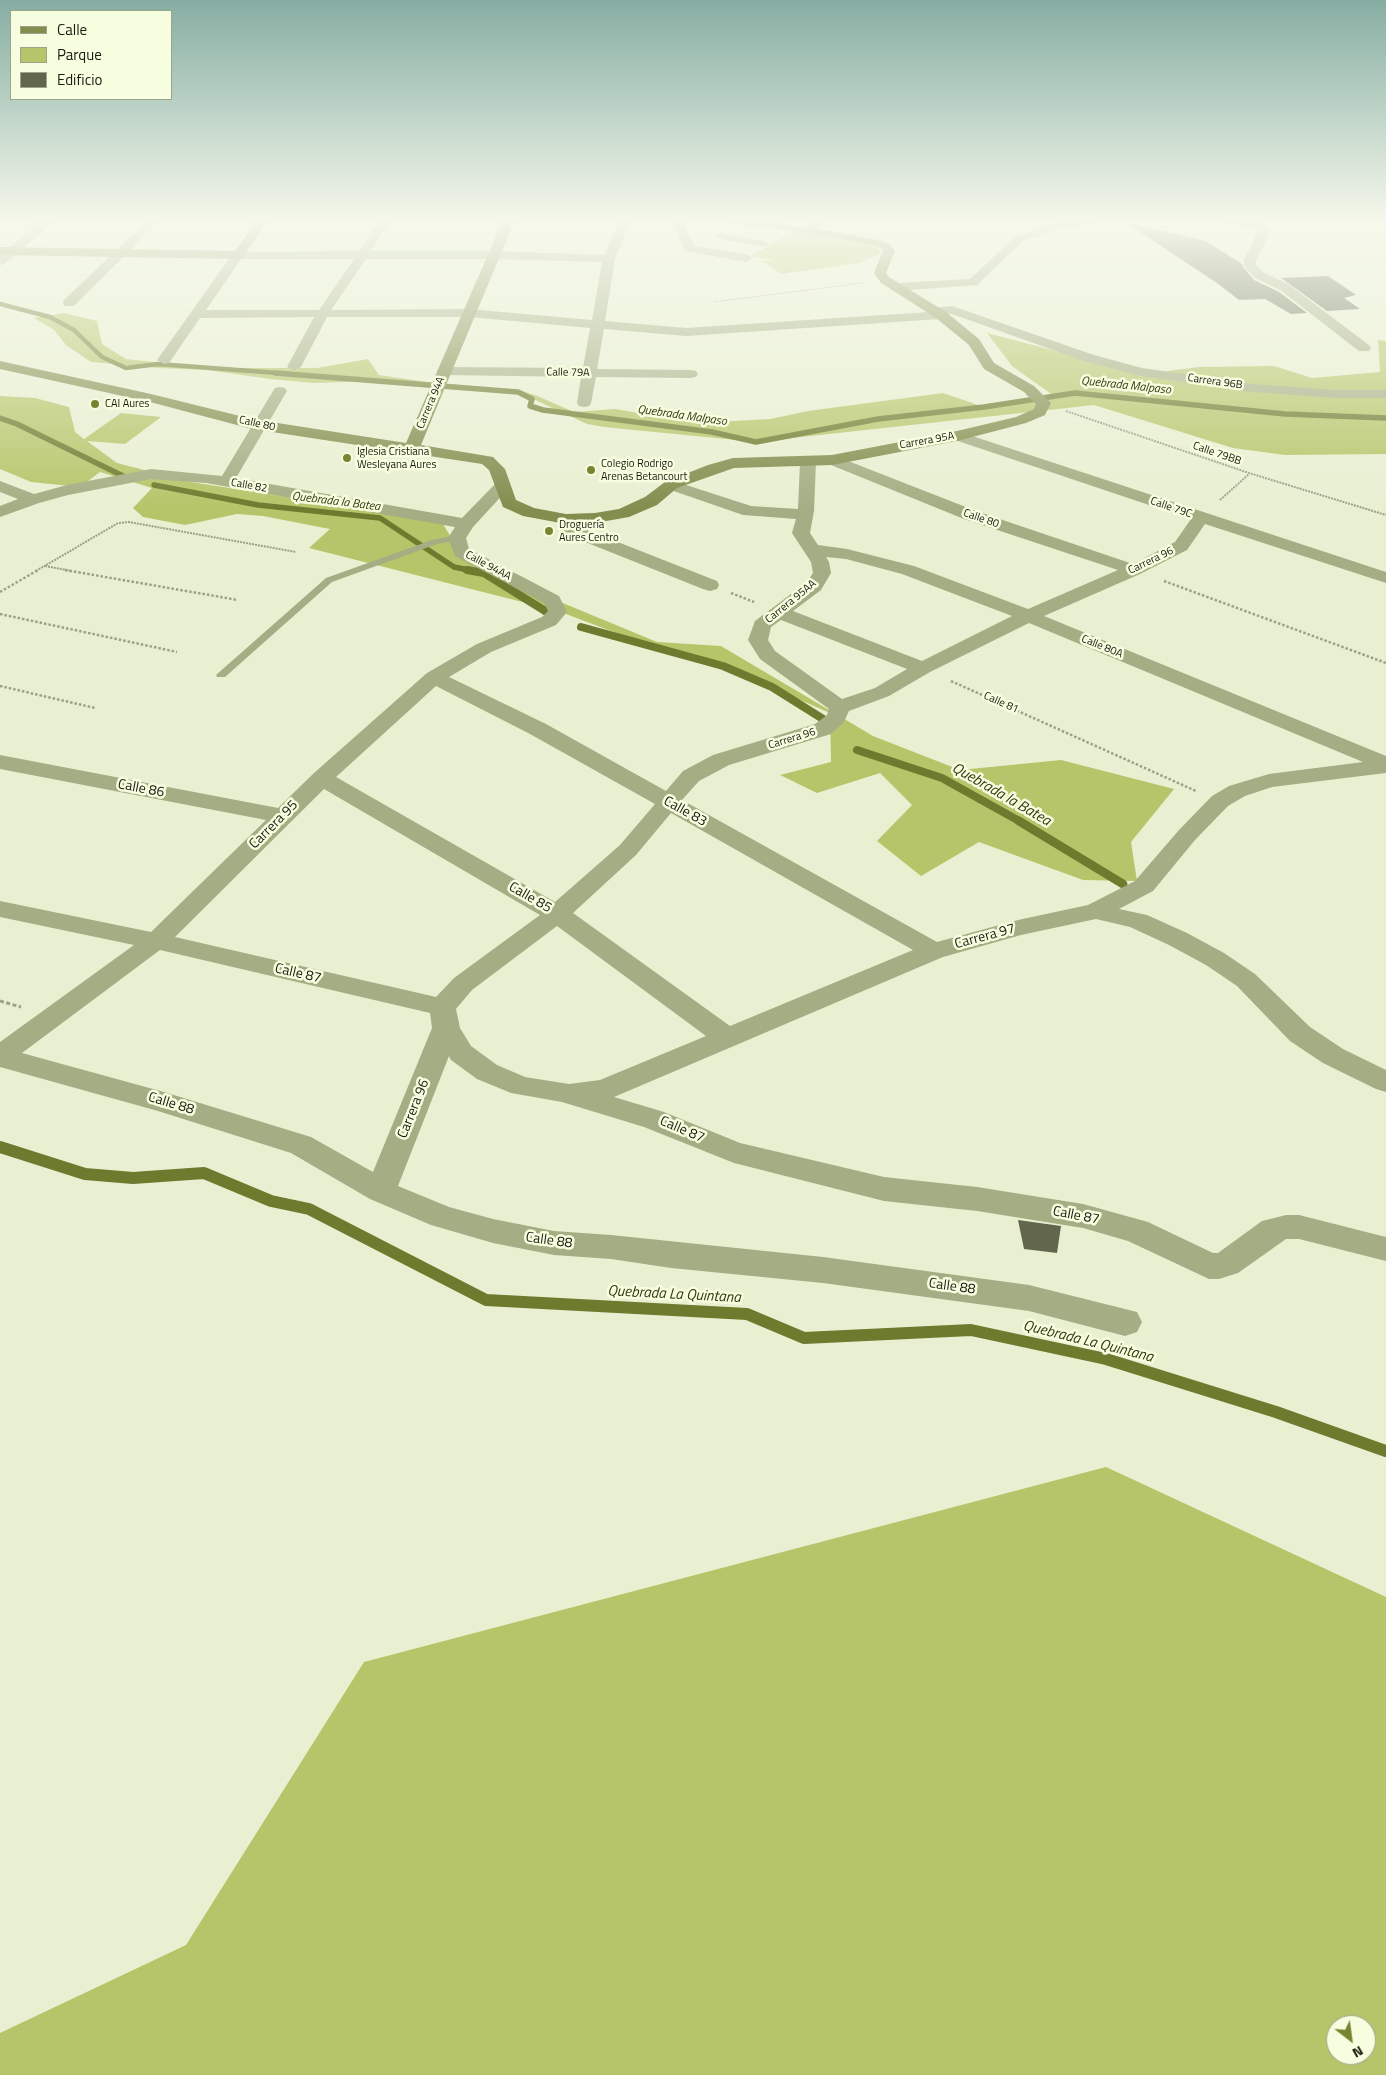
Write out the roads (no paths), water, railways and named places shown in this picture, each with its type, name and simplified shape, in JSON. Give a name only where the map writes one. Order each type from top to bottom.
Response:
[{"type":"street","points":[[164,360],[194,317]]},
{"type":"street","points":[[294,367],[321,317]]},
{"type":"street","name":"Carrera 94A","points":[[412,448],[467,317]]},
{"type":"street","name":"Carrera 96B","points":[[510,317],[686,332],[709,332],[892,317]]},
{"type":"street","points":[[584,403],[598,317]]},
{"type":"street","name":"Carrera 95A","points":[[566,519],[595,518],[623,513],[645,505],[671,486],[714,468],[753,461],[808,462],[832,460],[957,436],[1021,420],[1040,412],[1040,400],[1029,389],[989,366],[974,342],[943,317]]},
{"type":"street","name":"Carrera 96B","points":[[974,317],[1089,358],[1141,372],[1253,388],[1337,394],[1386,394]]},
{"type":"street","points":[[1323,317],[1364,348]]},
{"type":"street","name":"Calle 80","points":[[0,365],[143,396],[261,425],[487,460],[497,469],[502,486]]},
{"type":"street","name":"Calle 79A","points":[[444,371],[691,374]]},
{"type":"street","points":[[226,482],[280,391]]},
{"type":"street","name":"Calle 79C","points":[[957,436],[1386,578]]},
{"type":"street","name":"Calle 80","points":[[832,460],[970,515],[1134,570]]},
{"type":"street","name":"Carrera 95AA","points":[[808,462],[805,514],[801,533],[820,562],[822,572],[814,586],[762,626],[758,640],[767,655],[840,707]]},
{"type":"street","name":"Calle 82","points":[[0,512],[33,499],[67,490],[151,474],[186,476],[226,482],[461,531]]},
{"type":"street","points":[[0,486],[33,499]]},
{"type":"street","points":[[461,531],[502,486],[510,503],[528,512],[566,519],[568,527],[576,532],[710,585]]},
{"type":"street","points":[[671,486],[749,511],[805,514]]},
{"type":"street","points":[[0,524],[33,499]]},
{"type":"street","name":"Carrera 96","points":[[381,1191],[444,1017],[463,984],[557,914],[628,850],[691,776],[721,760],[822,730],[837,718],[840,707],[882,692],[923,668],[1028,616],[1134,570],[1181,546],[1200,518]]},
{"type":"street","name":"Calle 94AA","points":[[461,531],[460,552],[552,600],[558,612]]},
{"type":"street","name":"Calle 80A","points":[[813,550],[847,554],[908,570],[1028,616],[1386,765]]},
{"type":"street","name":"Carrera 95","points":[[0,1057],[156,941],[322,778],[434,677],[484,648],[549,621],[558,612]]},
{"type":"street","points":[[779,612],[923,668]]},
{"type":"street","name":"Calle 83","points":[[434,677],[538,729],[934,951]]},
{"type":"street","name":"Calle 86","points":[[0,762],[283,816]]},
{"type":"street","name":"Carrera 97","points":[[562,1092],[604,1090],[934,951],[1018,928],[1096,911],[1144,886],[1187,835],[1220,801],[1237,791],[1268,781],[1386,765]]},
{"type":"street","name":"Calle 85","points":[[322,778],[557,914],[726,1037]]},
{"type":"street","name":"Calle 87","points":[[0,909],[156,941],[444,1017],[460,1053],[487,1072],[521,1086],[562,1092],[654,1119],[734,1152],[884,1189],[996,1202],[1083,1216],[1137,1230],[1209,1266],[1227,1264],[1273,1230],[1286,1227],[1300,1227],[1386,1249]]},
{"type":"street","points":[[1096,911],[1138,921],[1178,939],[1215,959],[1246,980],[1300,1034],[1333,1056],[1386,1082]]},
{"type":"street","name":"Calle 88","points":[[0,1057],[164,1102],[300,1145],[381,1191],[442,1217],[493,1231],[554,1243],[611,1247],[823,1270],[1029,1298],[1125,1322]]},
{"type":"lane","points":[[221,674],[329,580],[461,531]]},
{"type":"waterway","name":"Quebrada Malpaso","points":[[49,317],[74,330],[102,357],[126,368],[158,364],[291,374]]},
{"type":"waterway","name":"Quebrada Malpaso","points":[[275,373],[518,392],[532,399],[530,406],[543,410],[712,432],[756,442],[878,419],[984,407],[1075,393],[1285,414],[1386,418]]},
{"type":"waterway","name":"Quebrada la Batea","points":[[0,418],[17,424],[123,476]]},
{"type":"waterway","name":"Quebrada la Batea","points":[[154,485],[258,505],[380,518],[454,567],[473,571]]},
{"type":"waterway","name":"Quebrada la Batea","points":[[467,570],[484,573],[550,614]]},
{"type":"waterway","name":"Quebrada la Batea","points":[[581,627],[723,666],[772,687],[823,719]]},
{"type":"waterway","name":"Quebrada la Batea","points":[[857,750],[942,778],[1021,822]]},
{"type":"waterway","name":"Quebrada la Batea","points":[[1019,821],[1123,884]]},
{"type":"waterway","name":"Quebrada La Quintana","points":[[0,1147],[85,1174],[133,1178],[204,1173],[271,1201],[309,1209],[486,1300],[747,1314],[804,1338],[971,1330],[1106,1359],[1276,1412],[1386,1451]]},
{"type":"place","name":"CAI Aures","points":[[95,404]]},
{"type":"place","name":"Iglesia Cristiana Wesleyana Aures","points":[[347,458]]},
{"type":"place","name":"Colegio Rodrigo Arenas Betancourt","points":[[591,470]]},
{"type":"place","name":"Droguería Aures Centro","points":[[549,531]]}]
